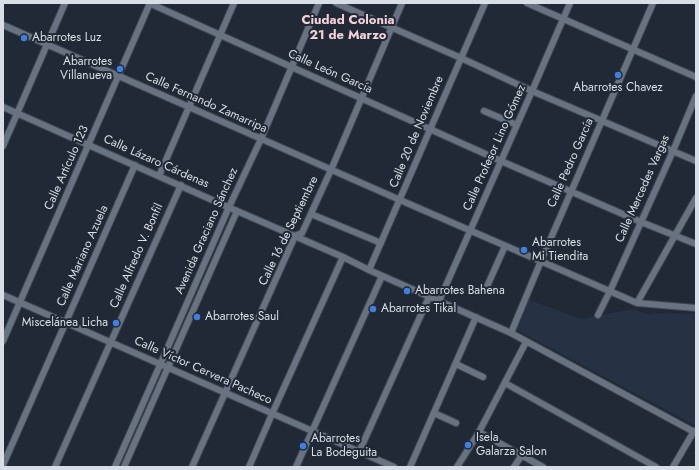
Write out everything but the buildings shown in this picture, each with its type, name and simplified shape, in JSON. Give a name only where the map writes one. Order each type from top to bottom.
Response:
[{"type":"street","points":[[3,146],[65,3]]},
{"type":"street","name":"Calle León García","points":[[150,3],[501,161],[641,222],[696,244]]},
{"type":"street","name":"Calle Artículo 123","points":[[3,341],[150,3]]},
{"type":"street","points":[[159,176],[234,3]]},
{"type":"street","name":"Avenida Graciano Sánchez","points":[[115,467],[229,207],[261,139],[319,3]]},
{"type":"street","points":[[336,3],[602,122],[696,161]]},
{"type":"street","name":"Calle 16 de Septiembre","points":[[192,467],[295,236],[302,233],[331,170],[402,3]]},
{"type":"street","name":"Calle 20 de Noviembre","points":[[369,270],[485,3]]},
{"type":"street","points":[[527,3],[696,77]]},
{"type":"street","name":"Calle Profesor Lino Gómez","points":[[439,301],[570,3]]},
{"type":"street","name":"Calle Pedro García","points":[[511,333],[653,3]]},
{"type":"street","name":"Calle Fernando Zamarripa","points":[[3,25],[470,231],[638,303],[696,308]]},
{"type":"street","name":"Calle Mercedes Vargas","points":[[598,315],[673,151],[696,96]]},
{"type":"street","name":"Calle Lázaro Cárdenas","points":[[3,107],[511,333],[695,432]]},
{"type":"street","points":[[484,111],[517,125]]},
{"type":"street","name":"Calle Mariano Azuela","points":[[3,465],[135,165]]},
{"type":"street","name":"Calle Alfredo V. Bonfil","points":[[55,467],[181,185]]},
{"type":"street","points":[[638,303],[675,236],[694,206],[696,198]]},
{"type":"street","name":"Avenida Graciano Sánchez","points":[[124,467],[237,211]]},
{"type":"street","points":[[311,214],[381,243]]},
{"type":"street","points":[[485,291],[505,246]]},
{"type":"street","points":[[249,467],[343,257]]},
{"type":"street","points":[[296,467],[382,276]]},
{"type":"street","name":"Calle Víctor Cervera Pacheco","points":[[3,295],[394,467]]},
{"type":"street","points":[[359,452],[429,297]]},
{"type":"street","points":[[410,467],[476,318]]},
{"type":"street","points":[[457,467],[479,432],[526,342]]},
{"type":"street","points":[[456,364],[483,377]]},
{"type":"street","points":[[505,383],[656,467]]},
{"type":"street","points":[[434,413],[456,424]]},
{"type":"street","points":[[479,432],[543,467]]},
{"type":"street","points":[[673,467],[695,432]]},
{"type":"street","points":[[514,467],[522,455]]},
{"type":"shaded area","points":[[529,300],[581,319],[633,309],[650,315],[655,313],[696,314],[696,426],[517,330]]},
{"type":"place","name":"Abarrotes Luz","points":[[24,38]]},
{"type":"place","name":"Abarrotes Villanueva","points":[[120,69]]},
{"type":"place","name":"Abarrotes Chavez","points":[[618,75]]},
{"type":"place","name":"Abarrotes Mi Tiendita","points":[[524,250]]},
{"type":"place","name":"Abarrotes Bahena","points":[[407,291]]},
{"type":"place","name":"Abarrotes Tikal","points":[[373,309]]},
{"type":"place","name":"Abarrotes Saul","points":[[197,317]]},
{"type":"place","name":"Miscelánea Licha","points":[[116,323]]},
{"type":"place","name":"Isela Galarza Salon","points":[[468,445]]},
{"type":"place","name":"Abarrotes La Bodeguita","points":[[303,446]]},
{"type":"district","name":"Ciudad Colonia 21 de Marzo","points":[[348,28]]}]
